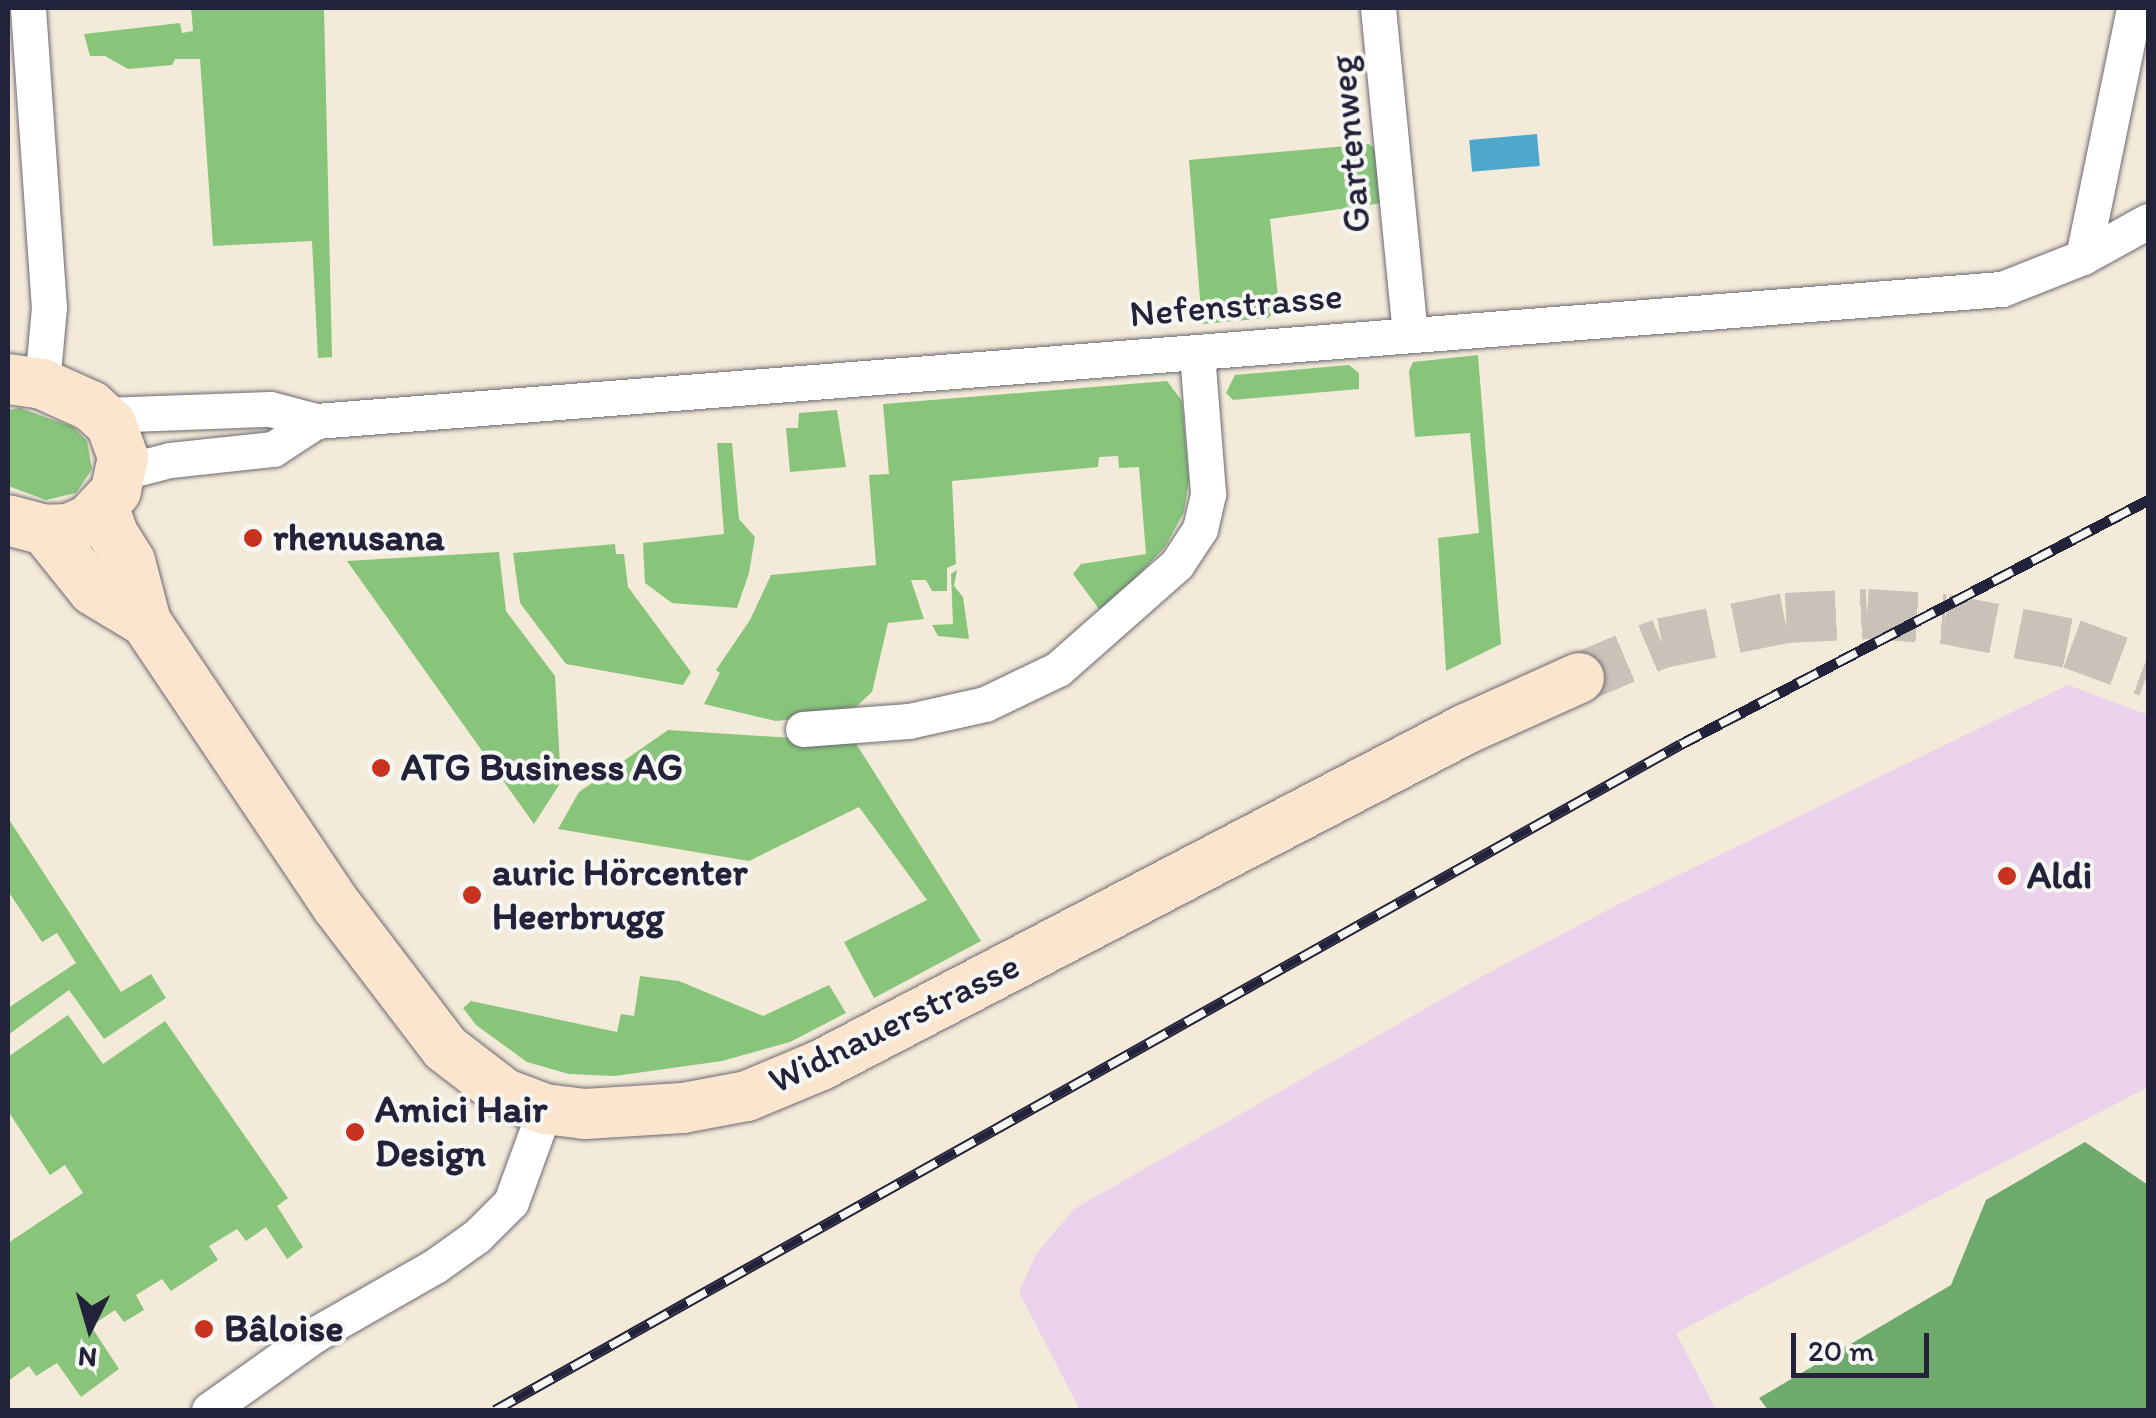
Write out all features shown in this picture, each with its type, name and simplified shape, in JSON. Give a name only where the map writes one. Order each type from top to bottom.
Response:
[{"type":"main road","points":[[25,382],[103,414]]},
{"type":"main road","name":"Widnauerstrasse","points":[[103,414],[119,440],[113,534],[130,560],[146,622],[337,906],[444,1048],[506,1094],[544,1108],[618,1115],[747,1096],[792,1077],[1466,728],[1579,678]]},
{"type":"main road","points":[[26,525],[70,529],[114,490]]},
{"type":"main road","name":"Widnauerstrasse","points":[[26,525],[93,590],[146,622]]},
{"type":"street","points":[[25,382],[49,307],[28,8]]},
{"type":"street","name":"Gartenweg","points":[[1378,8],[1410,332]]},
{"type":"street","points":[[2083,257],[2134,8]]},
{"type":"street","name":"Nefenstrasse","points":[[103,414],[270,409],[316,421],[1410,332],[2002,289],[2083,257],[2148,221]]},
{"type":"street","points":[[803,730],[909,721],[986,704],[1058,669],[1176,564],[1200,529],[1208,493],[1197,352]]},
{"type":"street","name":"Nefenstrasse","points":[[114,490],[170,460],[273,448],[316,421]]},
{"type":"street","points":[[209,1410],[314,1335],[435,1266],[477,1236],[511,1202],[544,1108]]},
{"type":"shaded area","points":[[2068,685],[2148,715],[2148,1087],[1676,1333],[1716,1410],[1080,1410],[1019,1292],[1037,1253],[1074,1209],[1481,977],[1621,903]]},
{"type":"green space","points":[[191,8],[324,8],[332,357],[318,358],[312,241],[213,246],[200,59],[175,59],[172,65],[128,69],[105,56],[90,56],[84,34],[180,23],[182,33],[193,31]]},
{"type":"green space","points":[[1369,144],[1376,150],[1383,203],[1270,219],[1279,307],[1268,318],[1202,324],[1189,160]]},
{"type":"green space","points":[[1478,355],[1501,644],[1446,671],[1438,538],[1479,533],[1470,433],[1415,437],[1409,371],[1413,362]]},
{"type":"green space","points":[[1349,365],[1359,373],[1359,389],[1233,400],[1226,393],[1235,375]]},
{"type":"green space","points":[[1167,381],[1182,401],[1189,480],[1184,512],[1165,547],[1102,613],[1073,574],[1081,564],[1146,554],[1139,467],[1119,468],[1118,456],[1099,457],[1098,467],[952,481],[956,564],[947,568],[947,591],[932,591],[926,580],[911,580],[924,619],[888,623],[872,692],[858,705],[844,714],[776,721],[704,704],[720,673],[716,670],[750,620],[771,575],[876,565],[869,475],[889,474],[883,404]]},
{"type":"green space","points":[[20,408],[73,427],[87,441],[92,469],[76,493],[46,500],[8,486],[8,410]]},
{"type":"green space","points":[[837,410],[846,467],[790,472],[786,428],[798,428],[799,413]]},
{"type":"green space","points":[[717,443],[732,443],[739,519],[755,537],[749,573],[737,608],[672,603],[645,583],[643,543],[724,534]]},
{"type":"green space","points":[[615,544],[616,554],[624,554],[628,587],[691,672],[683,685],[566,664],[520,603],[513,553]]},
{"type":"green space","points":[[499,552],[506,611],[555,676],[561,782],[534,824],[347,561]]},
{"type":"green space","points":[[957,570],[954,586],[963,597],[969,639],[938,636],[932,625],[953,624],[951,574]]},
{"type":"green space","points":[[668,730],[855,742],[981,941],[874,998],[844,942],[927,900],[859,807],[749,861],[558,829],[579,792]]},
{"type":"green space","points":[[8,818],[121,992],[151,974],[166,998],[104,1039],[69,990],[8,1035],[8,1008],[76,963],[57,933],[42,942],[8,891]]},
{"type":"green space","points":[[640,976],[679,981],[763,1016],[829,985],[846,1013],[790,1042],[722,1061],[615,1076],[569,1074],[527,1062],[476,1025],[463,1008],[471,1001],[617,1032],[621,1014],[634,1016]]},
{"type":"green space","points":[[68,1015],[103,1064],[165,1021],[288,1198],[277,1206],[303,1247],[287,1259],[266,1227],[246,1241],[237,1229],[209,1246],[218,1260],[171,1291],[162,1279],[136,1295],[144,1310],[124,1322],[115,1310],[91,1326],[119,1369],[81,1397],[57,1363],[36,1376],[29,1366],[8,1381],[8,1243],[83,1193],[65,1165],[50,1175],[8,1111],[8,1057]]},
{"type":"green space","points":[[2085,1142],[2148,1185],[2148,1410],[1768,1410],[1759,1398],[1951,1285],[1986,1200]]},
{"type":"water","points":[[1537,134],[1540,166],[1472,172],[1469,140]]},
{"type":"tunnel","points":[[1579,678],[1662,643],[1786,618],[1867,614],[1945,619],[2072,644],[2148,672]]},
{"type":"railway","points":[[495,1410],[1681,744],[2148,500]]},
{"type":"place","name":"rhenusana","points":[[253,538]]},
{"type":"place","name":"ATG Business AG","points":[[381,768]]},
{"type":"place","name":"Aldi","points":[[2007,876]]},
{"type":"place","name":"auric Hörcenter Heerbrugg","points":[[472,895]]},
{"type":"place","name":"Amici Hair Design","points":[[355,1132]]},
{"type":"place","name":"Bâloise","points":[[204,1329]]}]
